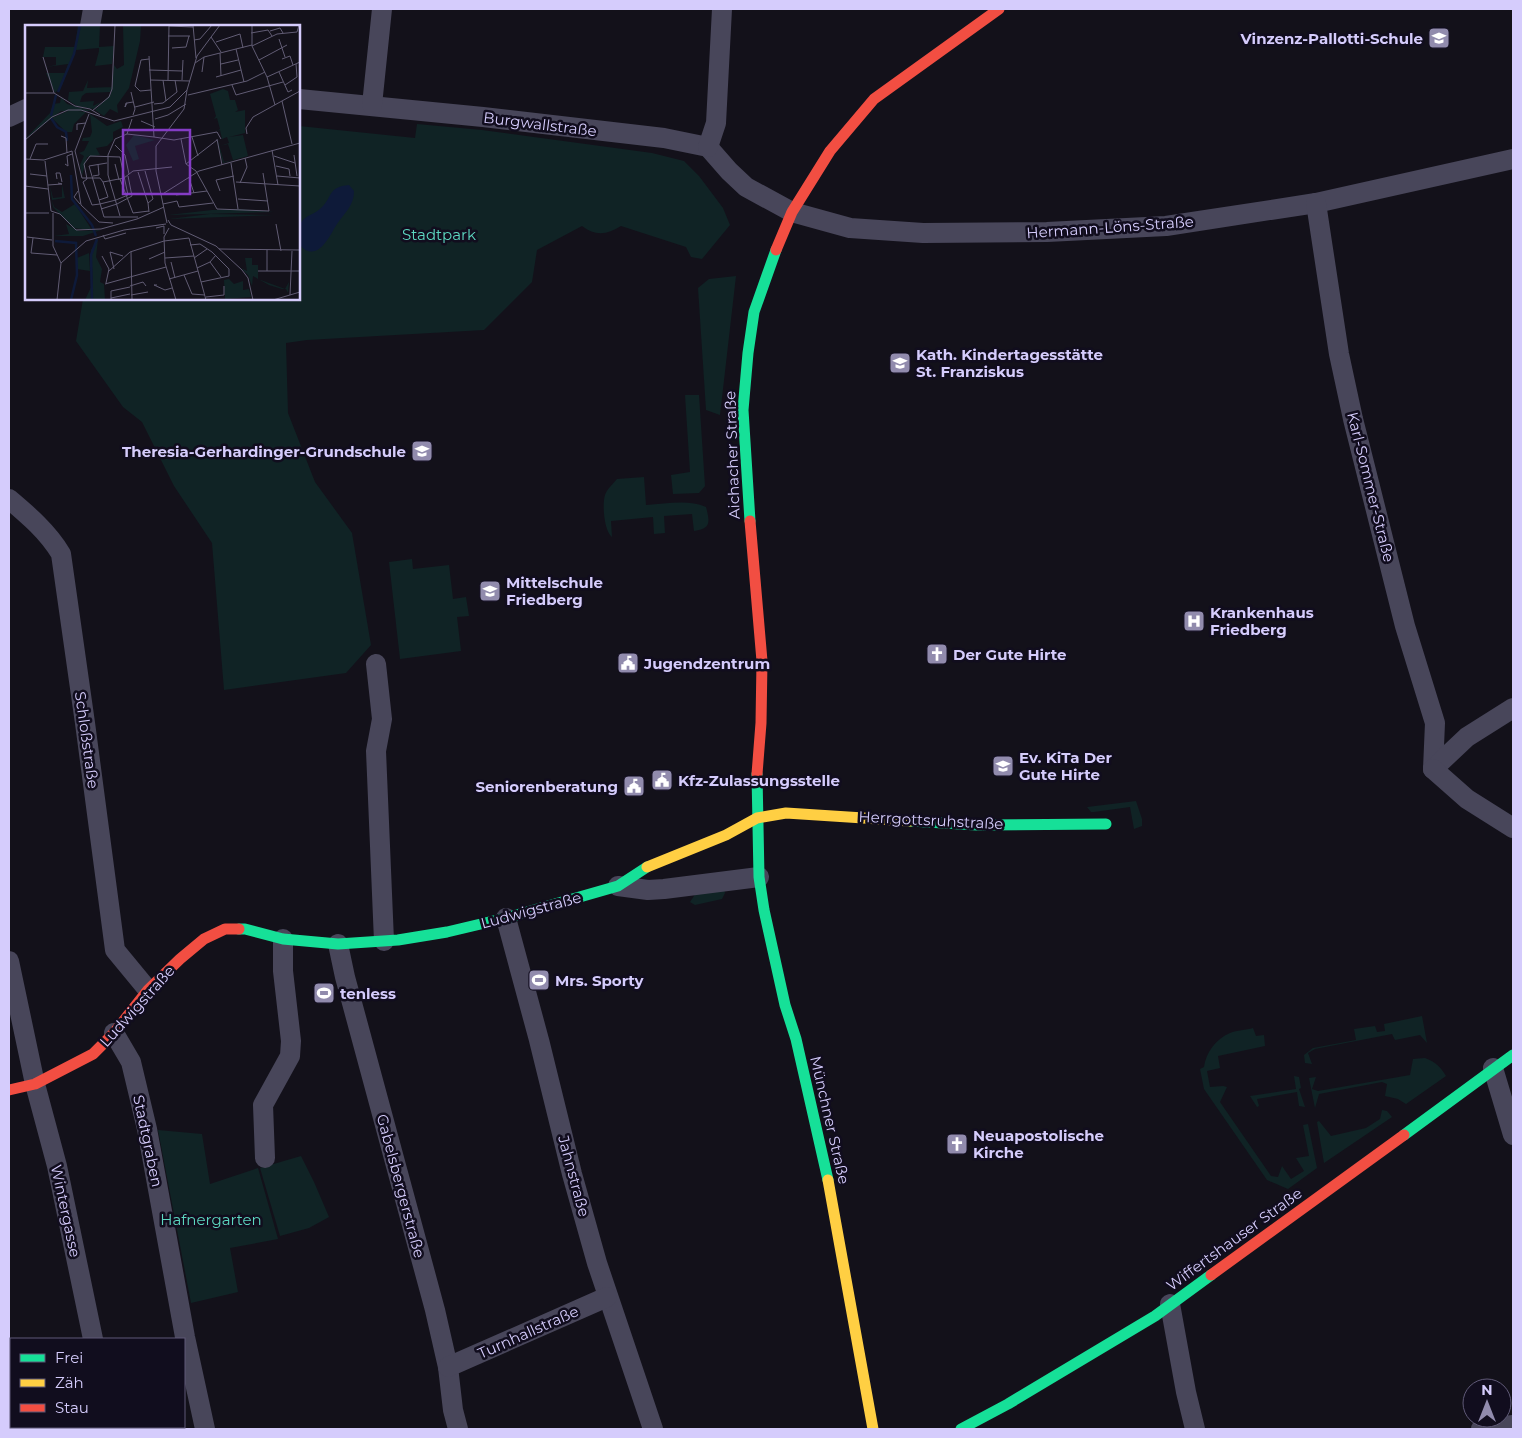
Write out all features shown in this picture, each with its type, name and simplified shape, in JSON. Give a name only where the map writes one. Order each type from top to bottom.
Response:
[{"type":"street","points":[[90,25],[93,9]]},
{"type":"street","points":[[372,105],[382,9]]},
{"type":"street","points":[[708,147],[716,123],[722,9]]},
{"type":"street","name":"Aichacher Straße","points":[[757,818],[762,661],[749,513],[743,410],[754,312],[774,255],[792,212],[830,151],[874,99],[998,9]]},
{"type":"street","name":"Burgwallstraße","points":[[300,99],[372,105],[664,138],[708,147]]},
{"type":"street","points":[[9,117],[25,109]]},
{"type":"street","name":"Hermann-Löns-Straße","points":[[708,147],[746,187],[792,212],[850,228],[923,233],[997,233],[1166,226],[1316,203],[1513,159]]},
{"type":"street","name":"Karl-Sommer-Straße","points":[[1316,203],[1339,354],[1353,419],[1404,626],[1435,723],[1434,769]]},
{"type":"street","name":"Schloßstraße","points":[[9,499],[54,541],[61,554],[115,950],[148,990]]},
{"type":"street","points":[[376,664],[382,719],[376,751],[384,941]]},
{"type":"street","points":[[1513,708],[1467,737],[1434,769],[1467,799],[1513,828]]},
{"type":"street","name":"Herrgottsruhstraße","points":[[757,818],[796,812],[977,825],[1106,824]]},
{"type":"street","name":"Münchner Straße","points":[[757,818],[759,877],[764,910],[834,1206],[873,1429]]},
{"type":"street","name":"Ludwigstraße","points":[[9,1090],[35,1084],[93,1054],[114,1033],[148,990],[180,959],[204,939],[225,929],[245,929],[283,939],[338,944],[384,941],[447,932],[506,918],[618,886],[646,867],[726,835],[757,818]]},
{"type":"street","name":"Ludwigstraße","points":[[618,886],[648,890],[664,889],[759,877]]},
{"type":"street","name":"Jahnstraße","points":[[506,918],[572,1174],[608,1297],[653,1429]]},
{"type":"street","points":[[265,1158],[263,1105],[290,1056],[291,1041],[283,971],[283,939]]},
{"type":"street","name":"Gabelsbergerstraße","points":[[338,944],[345,977],[435,1310],[448,1367],[453,1410],[458,1429]]},
{"type":"street","name":"Wintergasse","points":[[9,961],[35,1084],[57,1166],[93,1338]]},
{"type":"street","name":"Stadtgraben","points":[[114,1033],[130,1062],[147,1129],[185,1337],[205,1429]]},
{"type":"street","name":"Wiffertshauser Straße","points":[[961,1429],[1008,1404],[1154,1316],[1513,1055]]},
{"type":"street","points":[[1493,1068],[1513,1135]]},
{"type":"street","name":"Turnhallstraße","points":[[448,1367],[608,1297]]},
{"type":"street","points":[[1170,1304],[1186,1392],[1195,1429]]},
{"type":"street","points":[[1481,1429],[1513,1425]]},
{"type":"green space","name":"Stadtpark","points":[[417,124],[482,130],[652,153],[684,161],[699,176],[723,208],[730,225],[702,259],[691,257],[686,247],[621,226],[606,233],[596,233],[582,226],[537,250],[532,282],[484,330],[307,340],[286,343],[288,413],[315,482],[352,533],[371,645],[346,673],[224,690],[212,543],[174,486],[142,422],[123,407],[76,341],[83,300],[300,300],[300,126],[415,138]]},
{"type":"green space","points":[[736,276],[720,415],[706,410],[698,288],[709,279]]},
{"type":"green space","points":[[685,395],[699,395],[705,486],[699,493],[673,494],[671,475],[690,472]]},
{"type":"green space","points":[[644,477],[646,505],[692,503],[706,507],[708,524],[704,529],[694,531],[692,514],[664,516],[665,533],[654,534],[653,517],[611,521],[612,537],[607,529],[604,517],[606,493],[617,479]]},
{"type":"green space","points":[[412,559],[413,569],[449,565],[453,599],[466,597],[469,616],[457,617],[461,651],[400,659],[389,562]]},
{"type":"green space","points":[[1136,801],[1142,819],[1142,826],[1134,829],[1130,807],[1091,812],[1087,807]]},
{"type":"green space","points":[[724,888],[725,893],[722,899],[695,905],[690,902],[696,893]]},
{"type":"green space","points":[[1422,1016],[1427,1043],[1420,1035],[1395,1040],[1392,1034],[1315,1049],[1308,1053],[1312,1064],[1305,1063],[1304,1055],[1313,1048],[1356,1040],[1354,1029],[1375,1026],[1377,1032],[1385,1031],[1384,1024]]},
{"type":"green space","points":[[1253,1028],[1256,1036],[1264,1035],[1265,1046],[1218,1056],[1220,1068],[1207,1071],[1210,1087],[1227,1087],[1220,1102],[1271,1176],[1278,1177],[1282,1166],[1291,1179],[1304,1171],[1296,1158],[1309,1156],[1303,1125],[1308,1124],[1317,1168],[1288,1189],[1267,1180],[1204,1089],[1200,1069],[1204,1067],[1212,1047],[1230,1033]]},
{"type":"green space","points":[[1425,1058],[1437,1065],[1446,1076],[1406,1104],[1398,1099],[1385,1096],[1387,1084],[1382,1082],[1319,1094],[1315,1108],[1309,1078],[1316,1077],[1312,1089],[1318,1091],[1410,1075],[1413,1059]]},
{"type":"green space","points":[[1294,1076],[1299,1077],[1301,1088],[1299,1089],[1305,1107],[1299,1106],[1297,1092],[1257,1099],[1259,1106],[1257,1107],[1250,1096],[1296,1089]]},
{"type":"green space","points":[[1382,1110],[1387,1111],[1392,1117],[1324,1163],[1317,1122],[1319,1121],[1331,1136],[1366,1128],[1380,1119]]},
{"type":"green space","name":"Hafnergarten","points":[[158,1130],[202,1134],[210,1184],[258,1168],[278,1239],[230,1248],[238,1292],[191,1303]]},
{"type":"green space","points":[[301,1156],[329,1217],[309,1228],[280,1236],[260,1168]]},
{"type":"water","points":[[349,185],[354,191],[354,196],[348,209],[320,248],[315,251],[304,249],[300,243],[300,225],[302,221],[321,208],[331,193],[342,186]]},
{"type":"traffic: fast","points":[[750,521],[743,410],[748,353],[754,312],[776,250]]},
{"type":"traffic: fast","points":[[757,774],[759,877],[764,910],[828,1180]]},
{"type":"traffic: fast","points":[[910,821],[977,825],[1106,824]]},
{"type":"traffic: fast","points":[[239,929],[283,939],[338,944],[398,940],[447,932],[506,918],[618,886],[647,867]]},
{"type":"traffic: fast","points":[[1404,1135],[1513,1055]]},
{"type":"traffic: fast","points":[[961,1429],[1008,1404],[1155,1316],[1211,1275]]},
{"type":"traffic: slow","points":[[647,867],[726,835],[757,818],[786,813],[910,821]]},
{"type":"traffic: slow","points":[[828,1180],[873,1429]]},
{"type":"traffic: jam","points":[[776,250],[792,212],[830,151],[874,99],[999,9]]},
{"type":"traffic: jam","points":[[750,521],[762,661],[761,723],[757,774]]},
{"type":"traffic: jam","points":[[9,1090],[35,1084],[93,1054],[114,1033],[148,990],[180,959],[204,939],[225,929],[239,929]]},
{"type":"traffic: jam","points":[[1211,1275],[1404,1135]]},
{"type":"place","name":"Vinzenz-Pallotti-Schule","points":[[1439,38]]},
{"type":"place","name":"Kath. Kindertagesstätte St. Franziskus","points":[[900,363]]},
{"type":"place","name":"Theresia-Gerhardinger-Grundschule","points":[[422,451]]},
{"type":"place","name":"Mittelschule Friedberg","points":[[490,591]]},
{"type":"place","name":"Krankenhaus Friedberg","points":[[1194,621]]},
{"type":"place","name":"Der Gute Hirte","points":[[937,654]]},
{"type":"place","name":"Jugendzentrum","points":[[628,663]]},
{"type":"place","name":"Ev. KiTa Der Gute Hirte","points":[[1003,766]]},
{"type":"place","name":"Kfz-Zulassungsstelle","points":[[662,780]]},
{"type":"place","name":"Seniorenberatung","points":[[634,786]]},
{"type":"place","name":"Mrs. Sporty","points":[[539,980]]},
{"type":"place","name":"tenless","points":[[324,993]]},
{"type":"place","name":"Neuapostolische Kirche","points":[[957,1144]]}]
